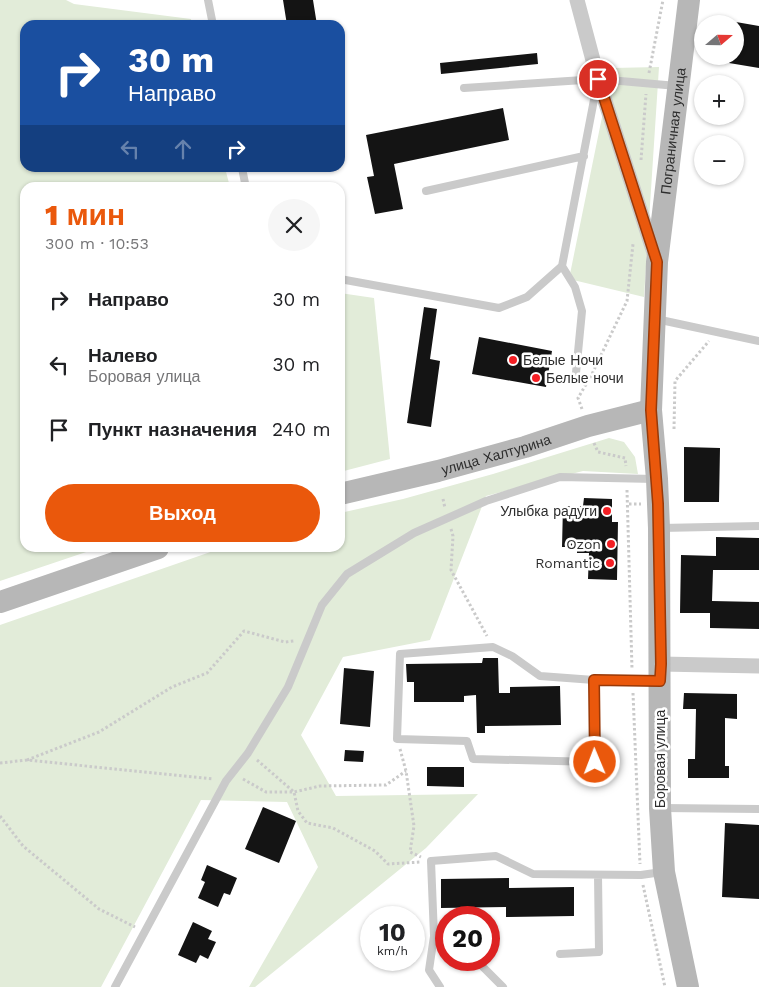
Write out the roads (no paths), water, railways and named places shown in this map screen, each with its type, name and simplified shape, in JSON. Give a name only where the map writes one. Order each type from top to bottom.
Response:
[{"type":"main road","name":"Пограничная улица","points":[[657,262],[689,0]]},
{"type":"main road","name":"Боровая улица","points":[[657,262],[651,410],[659,528],[660,808],[664,872],[688,987]]},
{"type":"main road","name":"улица Халтурина","points":[[345,493],[438,471],[525,447],[588,426],[651,410]]},
{"type":"main road","points":[[0,602],[146,552]]},
{"type":"street","name":"Боровая улица","points":[[577,0],[598,79],[657,262]]},
{"type":"street","points":[[660,673],[759,666]]},
{"type":"lane","points":[[208,0],[212,20]]},
{"type":"lane","points":[[345,280],[499,308],[527,297],[562,266],[598,79]]},
{"type":"lane","points":[[464,88],[598,79],[679,86]]},
{"type":"lane","points":[[426,191],[584,156]]},
{"type":"lane","points":[[562,266],[575,287],[582,311],[576,373]]},
{"type":"lane","points":[[656,319],[759,342]]},
{"type":"lane","points":[[115,987],[226,780],[248,753],[288,687],[322,605],[348,574],[414,533],[486,501],[560,477],[626,480],[657,479]]},
{"type":"lane","points":[[659,528],[759,526]]},
{"type":"lane","points":[[594,680],[595,762],[473,759],[468,742],[397,739],[400,654],[493,647],[512,656],[540,676],[594,680],[632,680],[660,673]]},
{"type":"lane","points":[[660,808],[759,809]]},
{"type":"lane","points":[[440,987],[429,970],[434,936],[431,861],[496,856],[533,874],[641,875],[664,872]]},
{"type":"lane","points":[[560,954],[599,952],[598,875]]},
{"type":"lane","points":[[487,971],[502,987]]},
{"type":"place","name":"Белые Ночи","points":[[513,360]]},
{"type":"place","name":"Белые ночи","points":[[536,378]]},
{"type":"place","name":"Улыбка радуги","points":[[607,511]]},
{"type":"place","name":"Ozon","points":[[611,544]]},
{"type":"place","name":"Romantic","points":[[610,563]]}]
